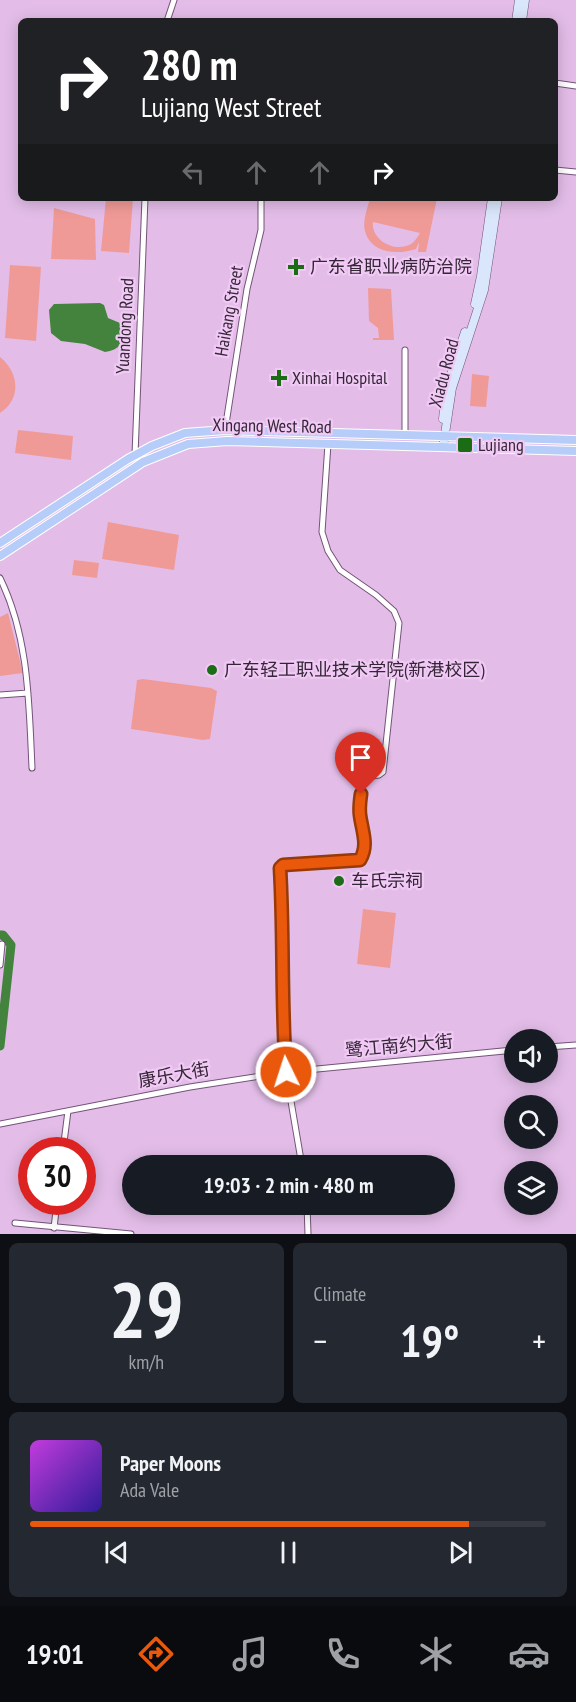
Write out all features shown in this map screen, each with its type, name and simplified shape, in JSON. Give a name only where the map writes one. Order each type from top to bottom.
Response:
[{"type":"main road","points":[[516,18],[519,0]]},
{"type":"main road","points":[[522,18],[525,0]]},
{"type":"main road","points":[[485,268],[492,201]]},
{"type":"main road","points":[[485,268],[497,201]]},
{"type":"main road","name":"Xiadu Road","points":[[443,447],[452,388],[482,296],[485,268]]},
{"type":"main road","name":"Xingang West Road","points":[[0,543],[135,455],[164,440],[185,433],[225,430],[576,440]]},
{"type":"main road","points":[[472,437],[472,448]]},
{"type":"main road","name":"Xingang West Road","points":[[0,556],[133,468],[179,447],[215,441],[576,451]]},
{"type":"street","points":[[167,18],[174,0]]},
{"type":"street","points":[[558,83],[576,86]]},
{"type":"street","points":[[558,170],[576,172]]},
{"type":"street","name":"Yuandong Road","points":[[135,455],[145,201]]},
{"type":"street","name":"Haikang Street","points":[[225,430],[247,289],[261,230],[261,201]]},
{"type":"street","points":[[405,350],[405,434]]},
{"type":"street","points":[[300,1155],[286,1072],[284,925],[280,868],[283,865],[360,860],[365,853],[359,812],[363,777],[379,775],[382,772],[399,623],[394,611],[376,595],[340,570],[328,551],[322,532],[328,444]]},
{"type":"street","points":[[0,578],[7,592],[24,651],[32,768]]},
{"type":"street","points":[[0,695],[28,693]]},
{"type":"street","points":[[0,965],[2,944]]},
{"type":"street","points":[[558,1046],[576,1045]]},
{"type":"street","name":"鹭江南约大街","points":[[286,1072],[504,1051]]},
{"type":"street","name":"康乐大街","points":[[0,1124],[190,1087],[286,1072]]},
{"type":"street","points":[[65,1137],[68,1111]]},
{"type":"street","points":[[47,1234],[54,1215]]},
{"type":"street","points":[[307,1215],[308,1234]]},
{"type":"street","points":[[15,1223],[131,1234]]},
{"type":"shaded area","points":[[106,201],[133,201],[129,253],[101,251]]},
{"type":"shaded area","points":[[369,201],[436,201],[426,252],[418,252],[419,242],[416,249],[409,251],[394,252],[379,248],[368,239],[364,227]],"holes":[[[373,222],[420,233],[414,241],[400,247],[388,245],[375,233]]]},
{"type":"shaded area","points":[[54,208],[95,219],[96,260],[51,259]]},
{"type":"shaded area","points":[[10,265],[41,267],[36,341],[5,338]]},
{"type":"shaded area","points":[[368,288],[391,289],[394,340],[373,340],[373,338],[379,338],[378,328],[369,321]]},
{"type":"shaded area","points":[[100,303],[104,305],[108,318],[125,328],[123,341],[118,347],[105,352],[85,344],[61,341],[51,333],[49,310],[54,304]]},
{"type":"shaded area","points":[[0,357],[11,370],[15,393],[7,407],[0,413]]},
{"type":"shaded area","points":[[472,374],[489,376],[486,407],[470,406]]},
{"type":"shaded area","points":[[18,430],[73,436],[71,460],[15,453]]},
{"type":"shaded area","points":[[108,522],[179,535],[174,570],[102,559]]},
{"type":"shaded area","points":[[74,560],[99,563],[97,578],[72,575]]},
{"type":"shaded area","points":[[8,613],[23,673],[0,676],[0,617]]},
{"type":"shaded area","points":[[137,680],[211,688],[217,691],[210,739],[203,740],[131,729]]},
{"type":"shaded area","points":[[363,909],[396,913],[390,968],[357,964]]},
{"type":"waterway","points":[[0,935],[3,935],[11,945],[0,1046]]},
{"type":"place","name":"广东省职业病防治院","points":[[296,267]]},
{"type":"place","name":"Xinhai Hospital","points":[[279,378]]},
{"type":"place","name":"Lujiang","points":[[465,445]]},
{"type":"place","name":"广东轻工职业技术学院(新港校区)","points":[[212,670]]},
{"type":"place","name":"车氏宗祠","points":[[339,881]]},
{"type":"route","points":[[286,1072],[284,925],[280,868],[283,865],[360,860],[365,853],[359,812],[361,794]]}]
